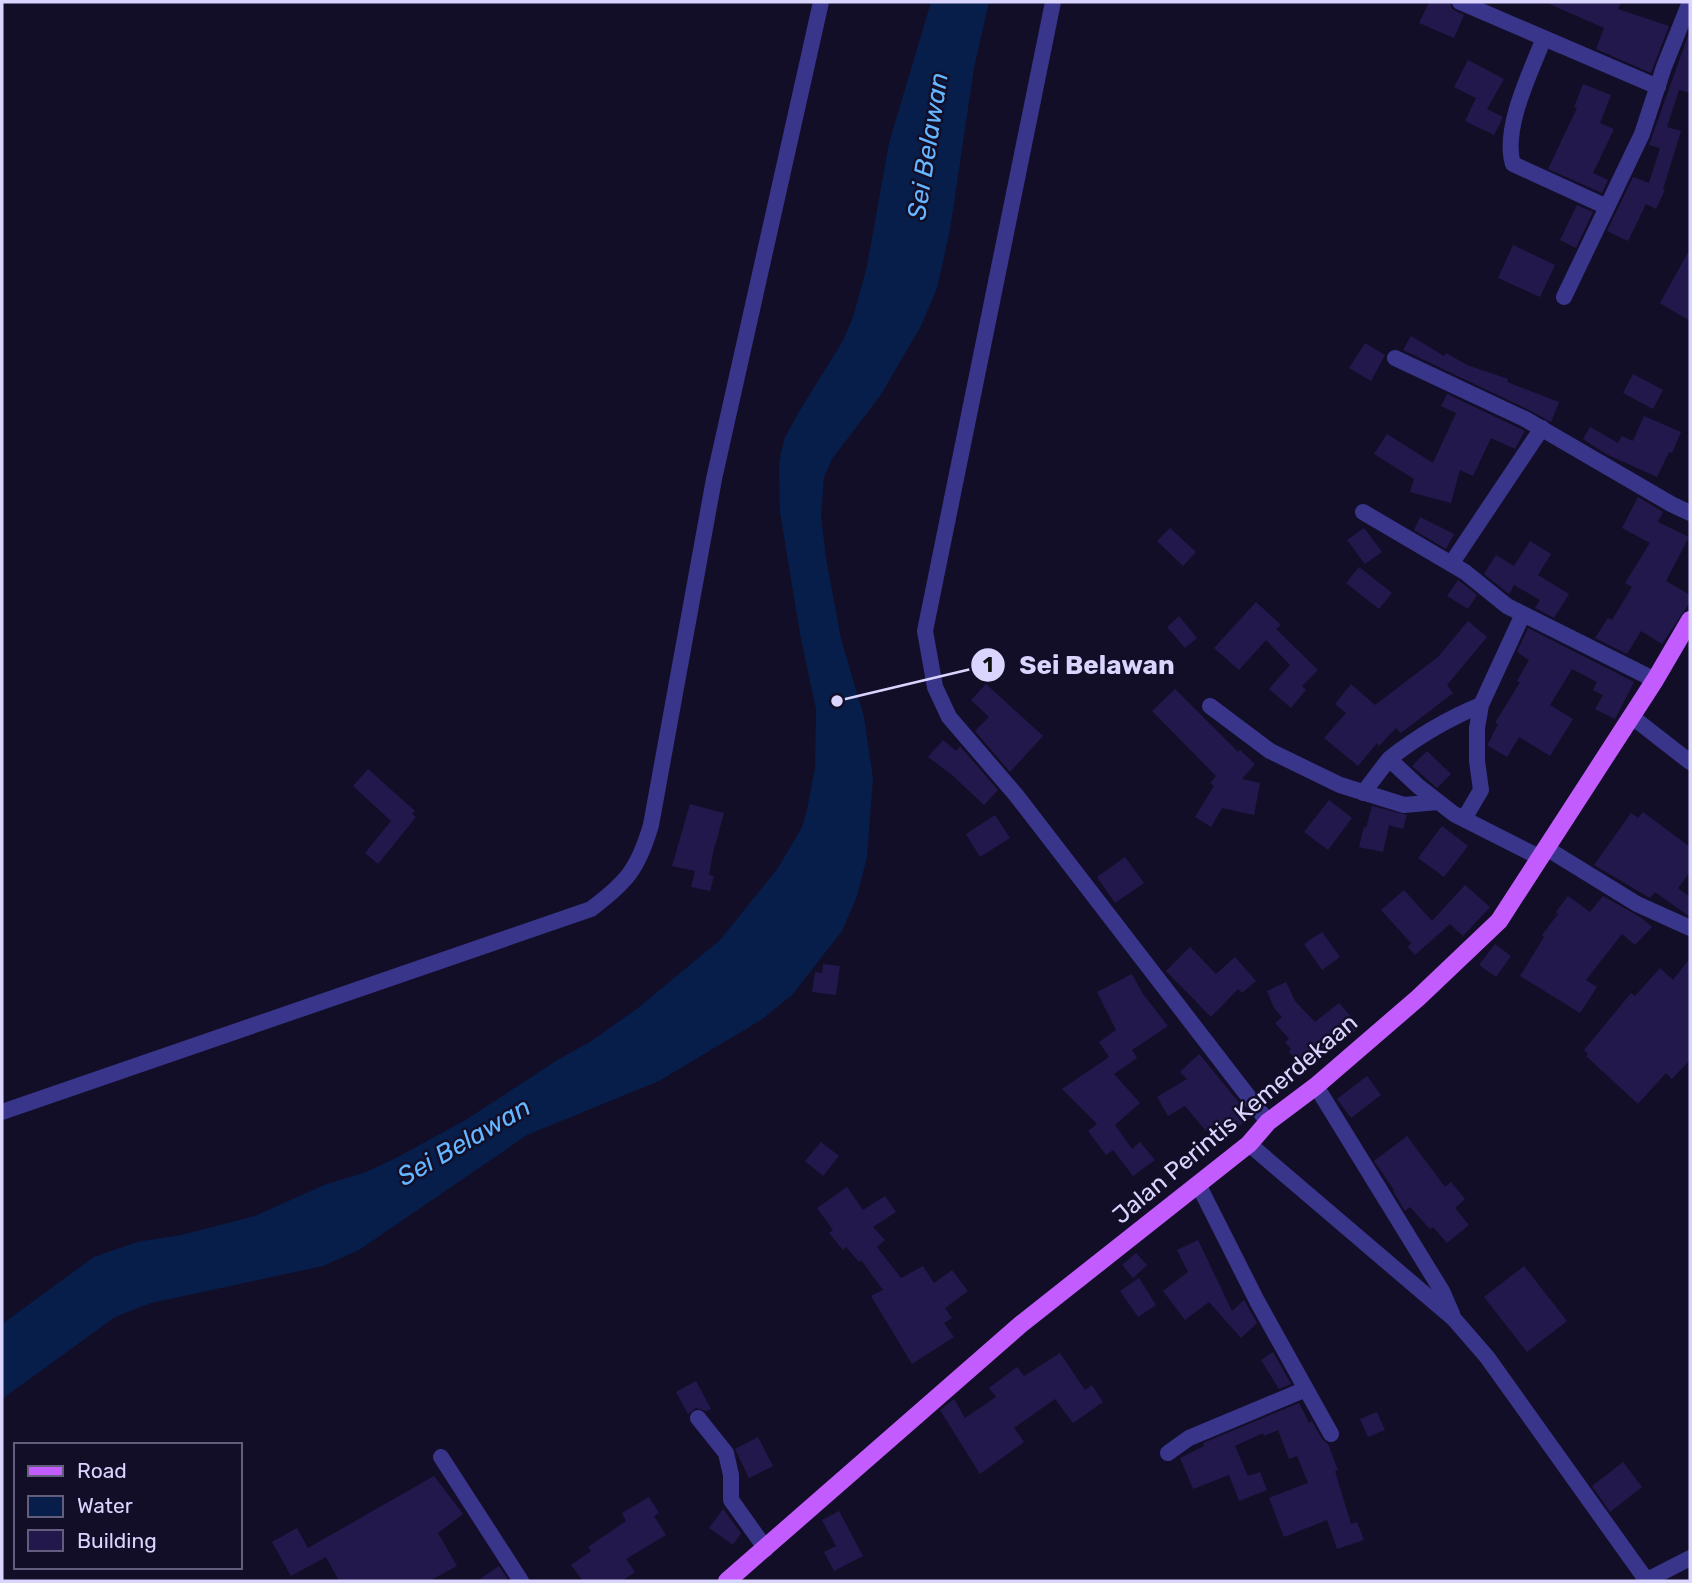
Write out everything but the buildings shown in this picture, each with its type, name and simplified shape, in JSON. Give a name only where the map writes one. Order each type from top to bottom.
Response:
[{"type":"main road","name":"Jalan Perintis Kemerdekaan","points":[[727,1581],[1020,1325],[1249,1144],[1268,1122],[1316,1086],[1418,998],[1499,921],[1655,680],[1690,620]]},
{"type":"street","points":[[2,1112],[591,909],[621,887],[644,850],[651,825],[714,479],[821,2]]},
{"type":"street","points":[[1053,2],[925,631],[935,687],[949,717],[1016,795],[1268,1122]]},
{"type":"street","points":[[1460,2],[1658,87]]},
{"type":"street","points":[[1564,297],[1642,134],[1690,2]]},
{"type":"street","points":[[1544,38],[1520,101],[1510,154],[1513,164],[1607,207]]},
{"type":"street","points":[[1395,358],[1542,428],[1690,513]]},
{"type":"street","points":[[1451,564],[1542,428]]},
{"type":"street","points":[[1363,512],[1465,572],[1507,606],[1655,680]]},
{"type":"street","points":[[1464,819],[1481,790],[1477,761],[1477,728],[1481,705],[1523,614]]},
{"type":"street","points":[[1363,793],[1390,759],[1417,737],[1454,716],[1481,705]]},
{"type":"street","points":[[1210,706],[1270,751],[1340,785],[1404,805],[1438,802]]},
{"type":"street","points":[[1630,716],[1690,762]]},
{"type":"street","points":[[1390,759],[1438,802],[1464,819],[1542,852],[1637,904],[1690,928]]},
{"type":"street","points":[[1316,1086],[1442,1291],[1454,1319]]},
{"type":"street","points":[[1249,1144],[1454,1319],[1487,1357],[1647,1581],[1690,1558]]},
{"type":"street","points":[[1198,1184],[1257,1301],[1331,1434]]},
{"type":"street","points":[[1168,1453],[1189,1438],[1306,1389]]},
{"type":"street","points":[[698,1418],[726,1453],[731,1475],[731,1500],[766,1549]]},
{"type":"street","points":[[441,1457],[521,1581]]},
{"type":"water","name":"Sei Belawan","points":[[931,2],[989,2],[974,68],[950,230],[937,288],[921,326],[880,396],[832,459],[824,477],[821,517],[826,558],[841,639],[864,717],[873,778],[867,857],[857,896],[842,931],[792,995],[761,1020],[659,1081],[527,1135],[359,1250],[323,1266],[151,1303],[115,1317],[2,1399],[2,1324],[94,1257],[137,1242],[181,1235],[255,1216],[324,1185],[366,1172],[467,1119],[590,1042],[638,1008],[720,940],[778,868],[801,829],[806,815],[815,768],[816,709],[800,634],[780,512],[781,452],[785,437],[843,341],[854,314],[867,266],[889,143]]},
{"type":"place","name":"Sei Belawan","points":[[837,701]]}]
